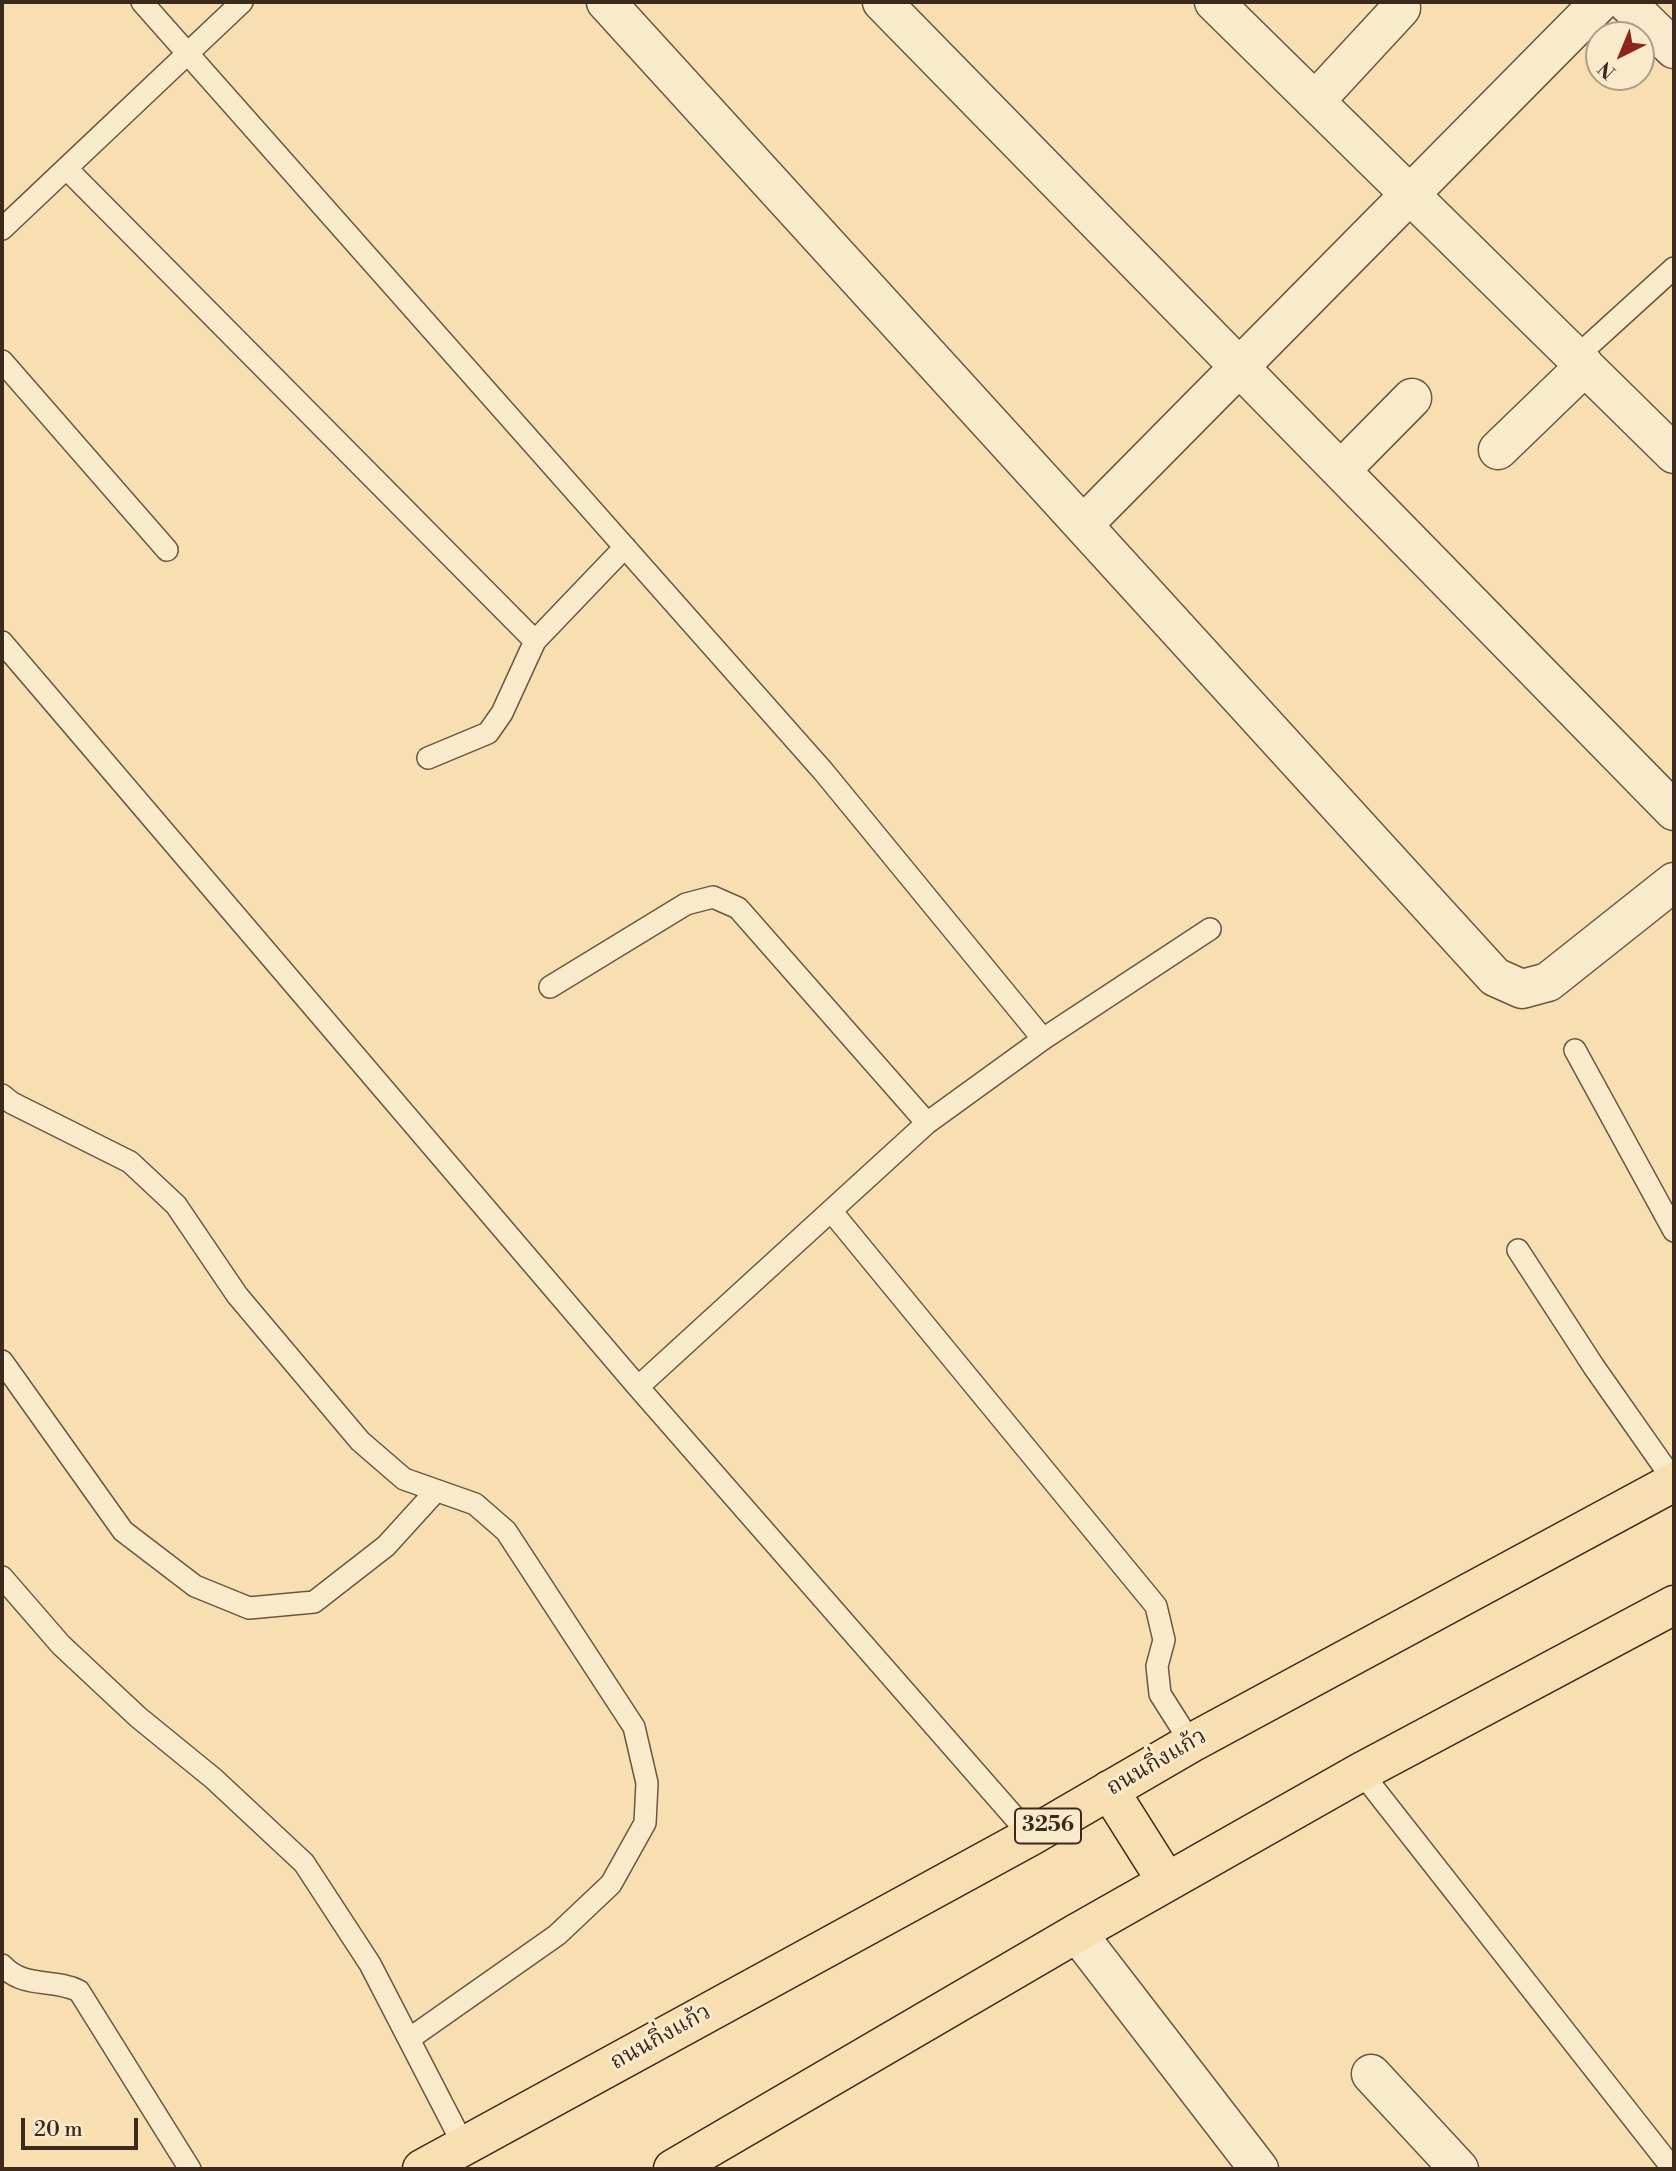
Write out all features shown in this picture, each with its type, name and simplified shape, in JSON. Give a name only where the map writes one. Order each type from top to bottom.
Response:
[{"type":"main road","name":"ถนนกิ่งแก้ว","points":[[422,2169],[1031,1836],[1191,1743],[1674,1482]]},
{"type":"main road","points":[[682,2167],[1077,1933],[1361,1772],[1674,1605]]},
{"type":"main road","points":[[1109,1790],[1167,1882]]},
{"type":"street","points":[[606,2],[1495,977],[1522,989],[1548,982],[1674,881]]},
{"type":"street","points":[[882,2],[1674,811]]},
{"type":"street","points":[[1083,524],[1600,2]]},
{"type":"street","points":[[1626,2],[1674,49]]},
{"type":"street","points":[[1227,6],[1315,101],[1674,454]]},
{"type":"street","points":[[1315,101],[1401,8]]},
{"type":"street","points":[[1498,450],[1580,362]]},
{"type":"street","points":[[1341,470],[1412,398]]},
{"type":"street","points":[[1077,1933],[1259,2169]]},
{"type":"street","points":[[1371,2074],[1457,2169]]},
{"type":"lane","points":[[142,2],[823,771],[1042,1040]]},
{"type":"lane","points":[[5,218],[67,169],[242,2]]},
{"type":"lane","points":[[67,169],[535,641]]},
{"type":"lane","points":[[1580,362],[1674,268]]},
{"type":"lane","points":[[2,362],[167,550]]},
{"type":"lane","points":[[428,758],[488,733],[502,713],[535,641],[625,547]]},
{"type":"lane","points":[[2,642],[638,1387],[1031,1836]]},
{"type":"lane","points":[[550,987],[686,904],[713,897],[738,908],[927,1123]]},
{"type":"lane","points":[[638,1387],[927,1123],[1042,1040],[1210,929]]},
{"type":"lane","points":[[1575,1050],[1674,1231]]},
{"type":"lane","points":[[2,1095],[12,1103],[130,1162],[176,1205],[236,1296],[360,1441],[404,1479],[475,1504],[506,1531],[634,1727],[647,1783],[645,1823],[611,1884],[557,1935],[409,2039]]},
{"type":"lane","points":[[832,1212],[1156,1606],[1164,1640],[1157,1666],[1160,1694],[1191,1743]]},
{"type":"lane","points":[[1518,1250],[1594,1367],[1674,1482]]},
{"type":"lane","points":[[2,1361],[123,1531],[195,1586],[249,1608],[314,1602],[386,1546],[436,1491]]},
{"type":"lane","points":[[2,1577],[61,1645],[304,1863],[370,1964],[464,2146]]},
{"type":"lane","points":[[1361,1772],[1672,2169]]},
{"type":"lane","points":[[2,1965],[23,1980],[65,1983],[79,1991],[190,2169]]}]
